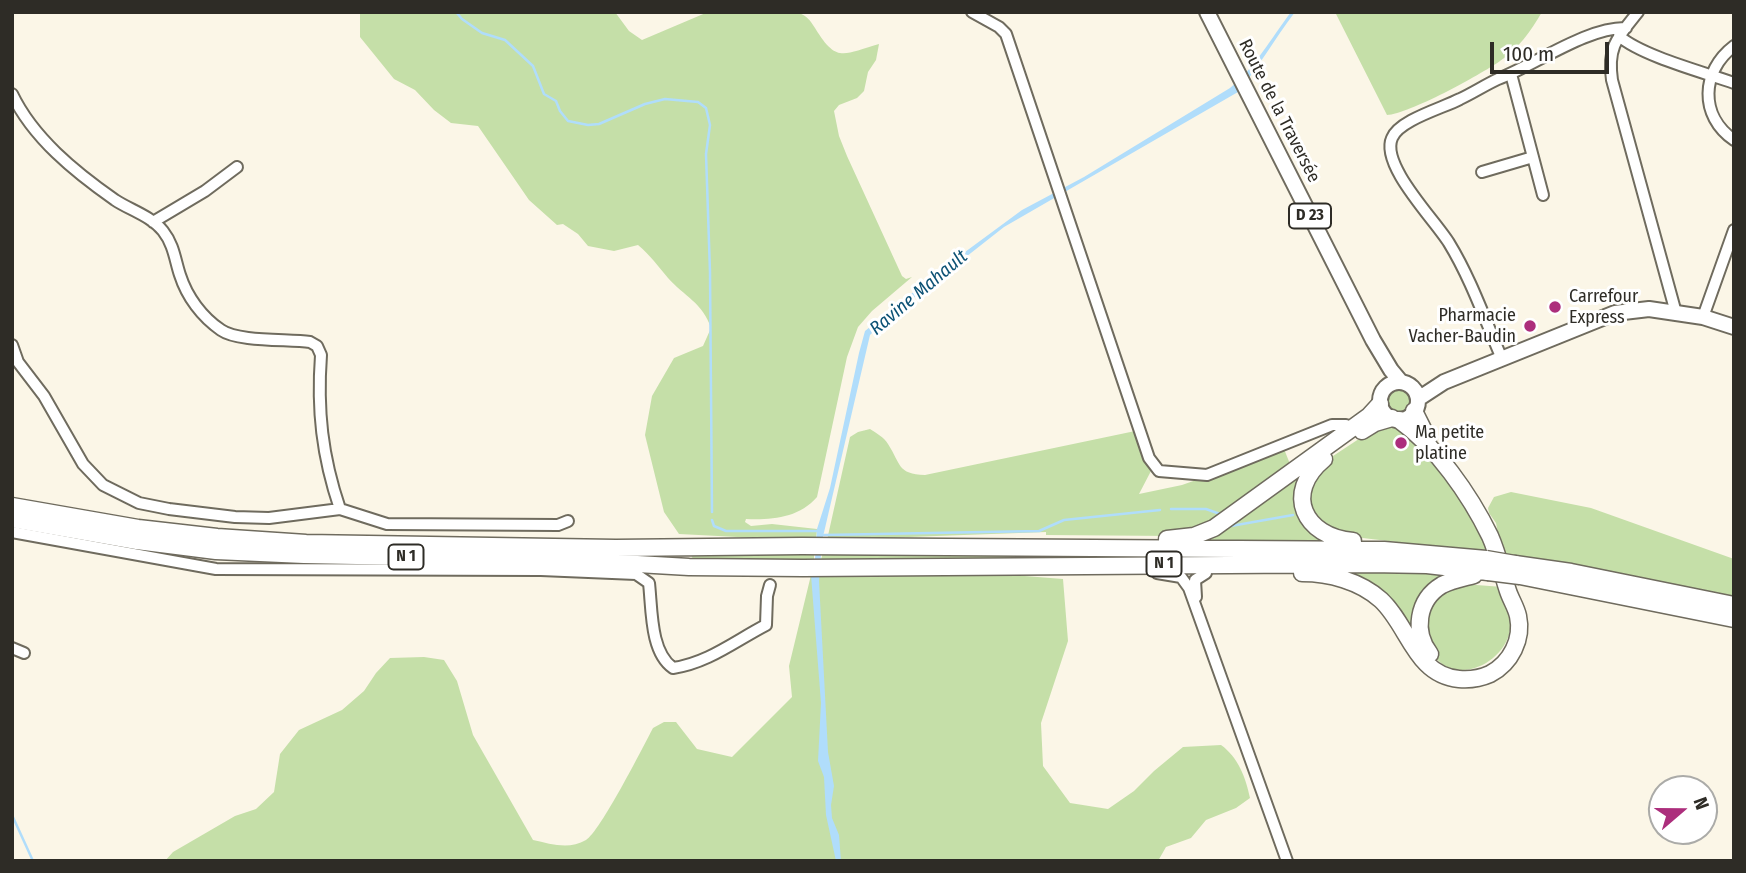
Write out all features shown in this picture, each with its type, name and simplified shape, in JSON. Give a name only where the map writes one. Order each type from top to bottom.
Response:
[{"type":"highway","points":[[1412,395],[1434,451]]},
{"type":"highway","points":[[1095,547],[1179,538],[1209,531],[1352,429],[1382,396]]},
{"type":"highway","points":[[985,566],[1157,573],[1316,573],[1356,584],[1378,598],[1390,609],[1421,659],[1433,671],[1452,679],[1465,680],[1494,672],[1512,654],[1519,630],[1516,610],[1494,545],[1480,518],[1434,451],[1414,431],[1396,419],[1383,420],[1367,428],[1315,466],[1303,488],[1303,504],[1313,525],[1331,537],[1421,552]]},
{"type":"highway","name":"N 1","points":[[12,506],[138,528],[306,543],[616,548],[1095,547],[1421,552],[1487,566],[1571,572],[1734,605]]},
{"type":"highway","name":"N 1","points":[[12,519],[136,541],[216,551],[304,555],[568,560],[689,567],[1370,564],[1487,566]]},
{"type":"highway","points":[[1487,566],[1443,585],[1431,594],[1425,603],[1419,622],[1420,636],[1430,655],[1447,668],[1462,671],[1482,667],[1494,661],[1507,646],[1511,635],[1509,592]]},
{"type":"highway","name":"N 1","points":[[1518,570],[1734,619]]},
{"type":"main road","name":"Route de la Traversée","points":[[1207,12],[1373,340],[1391,370],[1412,395]]},
{"type":"main road","points":[[1412,395],[1615,313],[1639,309],[1675,313],[1703,317],[1734,327]]},
{"type":"main road","name":"Route de la Traversée","points":[[1373,340],[1382,396]]},
{"type":"main road","points":[[1394,382],[1412,395],[1408,417],[1396,419],[1385,413],[1382,396],[1394,382]]},
{"type":"street","points":[[972,12],[1006,34],[1149,458],[1156,469],[1207,475],[1332,425],[1342,424],[1352,429]]},
{"type":"street","points":[[1638,12],[1610,52],[1612,80],[1675,313]]},
{"type":"street","points":[[1502,359],[1457,257],[1402,177],[1390,147],[1392,136],[1406,124],[1587,37],[1614,28],[1622,32],[1628,44],[1734,83]]},
{"type":"street","points":[[1734,46],[1722,56],[1711,75],[1708,89],[1709,104],[1722,130],[1734,141]]},
{"type":"street","points":[[1511,74],[1544,195]]},
{"type":"street","points":[[12,94],[19,110],[65,162],[117,201],[163,230],[172,245],[179,273],[189,296],[223,332],[242,337],[310,342],[317,346],[321,355],[318,409],[322,440],[328,472],[340,509]]},
{"type":"street","points":[[1482,172],[1532,157]]},
{"type":"street","points":[[153,222],[205,191],[237,167]]},
{"type":"street","points":[[1703,317],[1734,230]]},
{"type":"street","points":[[12,345],[18,362],[44,396],[83,464],[103,485],[139,503],[235,517],[269,518],[340,509],[387,524],[558,525],[568,521]]},
{"type":"street","points":[[12,531],[216,569],[541,570],[636,574],[649,583],[658,646],[665,663],[673,668],[687,666],[715,655],[766,625],[770,585]]},
{"type":"street","points":[[1157,573],[1184,579],[1199,613],[1287,861]]},
{"type":"street","points":[[1199,613],[1194,583],[1197,577],[1206,573]]},
{"type":"street","points":[[12,648],[24,653]]},
{"type":"green space","points":[[360,12],[615,12],[629,31],[642,40],[708,12],[799,13],[808,19],[835,52],[849,53],[879,44],[864,91],[857,98],[839,105],[834,111],[839,136],[847,156],[902,276],[906,279],[912,277],[872,311],[858,327],[847,357],[817,497],[793,513],[775,518],[746,519],[745,522],[751,526],[772,524],[817,529],[816,541],[679,534],[664,512],[645,435],[652,396],[674,358],[703,346],[711,328],[708,319],[638,245],[614,251],[588,246],[578,234],[563,224],[557,225],[529,200],[478,126],[451,123],[415,90],[394,79],[360,37]]},
{"type":"green space","points":[[1335,12],[1542,12],[1524,39],[1500,61],[1427,101],[1387,115]]},
{"type":"green space","points":[[1399,385],[1405,386],[1413,394],[1413,406],[1405,414],[1399,415],[1393,414],[1385,406],[1384,400],[1385,394],[1393,386]]},
{"type":"green space","points":[[1393,426],[1405,428],[1446,479],[1477,525],[1491,553],[1337,535],[1307,510],[1310,478],[1330,458],[1374,429]]},
{"type":"green space","points":[[870,429],[886,442],[904,470],[925,475],[1140,430],[1151,462],[1151,471],[1139,494],[1182,485],[1284,449],[1292,469],[1220,520],[1172,536],[1046,535],[1046,532],[827,540],[850,437]]},
{"type":"green space","points":[[1303,471],[1305,525],[1324,543],[1199,541]]},
{"type":"green space","points":[[1511,492],[1591,508],[1734,559],[1734,597],[1502,554],[1496,523],[1488,508],[1494,497]]},
{"type":"green space","points":[[814,552],[814,564],[694,561],[691,555]]},
{"type":"green space","points":[[823,552],[1088,553],[1088,561],[820,564]]},
{"type":"green space","points":[[1320,570],[1453,574],[1442,579],[1415,639],[1392,608]]},
{"type":"green space","points":[[811,575],[1012,575],[1063,579],[1068,641],[1041,723],[1043,766],[1070,803],[1108,809],[1134,791],[1183,747],[1221,745],[1240,768],[1250,798],[1236,808],[1206,820],[1191,838],[1166,847],[1158,861],[165,861],[173,852],[235,816],[256,809],[274,792],[280,754],[299,730],[342,710],[364,691],[390,658],[424,657],[444,660],[457,681],[473,735],[533,840],[560,845],[580,843],[592,834],[601,822],[653,728],[664,722],[676,722],[697,749],[732,757],[792,697],[789,666]]},
{"type":"green space","points":[[1463,584],[1503,587],[1510,614],[1510,630],[1506,642],[1490,660],[1468,670],[1456,670],[1445,665],[1433,654],[1421,627],[1438,593]]},
{"type":"water","name":"Ravine Mahault","points":[[1291,12],[1295,12],[1238,92],[1004,227],[870,335],[822,541],[819,581],[828,752],[834,786],[832,818],[839,835],[841,861],[836,861],[826,815],[824,777],[818,761],[821,703],[811,575],[817,529],[830,488],[865,331],[1022,210],[1084,177],[1230,88],[1255,62]]},
{"type":"waterway","points":[[456,12],[482,33],[505,40],[533,66],[544,94],[556,101],[568,121],[599,124],[645,104],[665,99],[698,102],[706,108],[710,125],[706,154],[712,512]]},
{"type":"waterway","points":[[1171,509],[1206,509],[1220,514]]},
{"type":"waterway","points":[[824,535],[1039,531],[1064,520],[1160,510]]},
{"type":"waterway","points":[[1231,526],[1293,515]]},
{"type":"waterway","points":[[712,520],[714,526],[726,531],[818,531]]},
{"type":"waterway","points":[[12,815],[33,861]]},
{"type":"place","name":"Carrefour Express","points":[[1555,307]]},
{"type":"place","name":"Pharmacie Vacher-Baudin","points":[[1530,326]]},
{"type":"place","name":"Ma petite platine","points":[[1401,443]]}]
